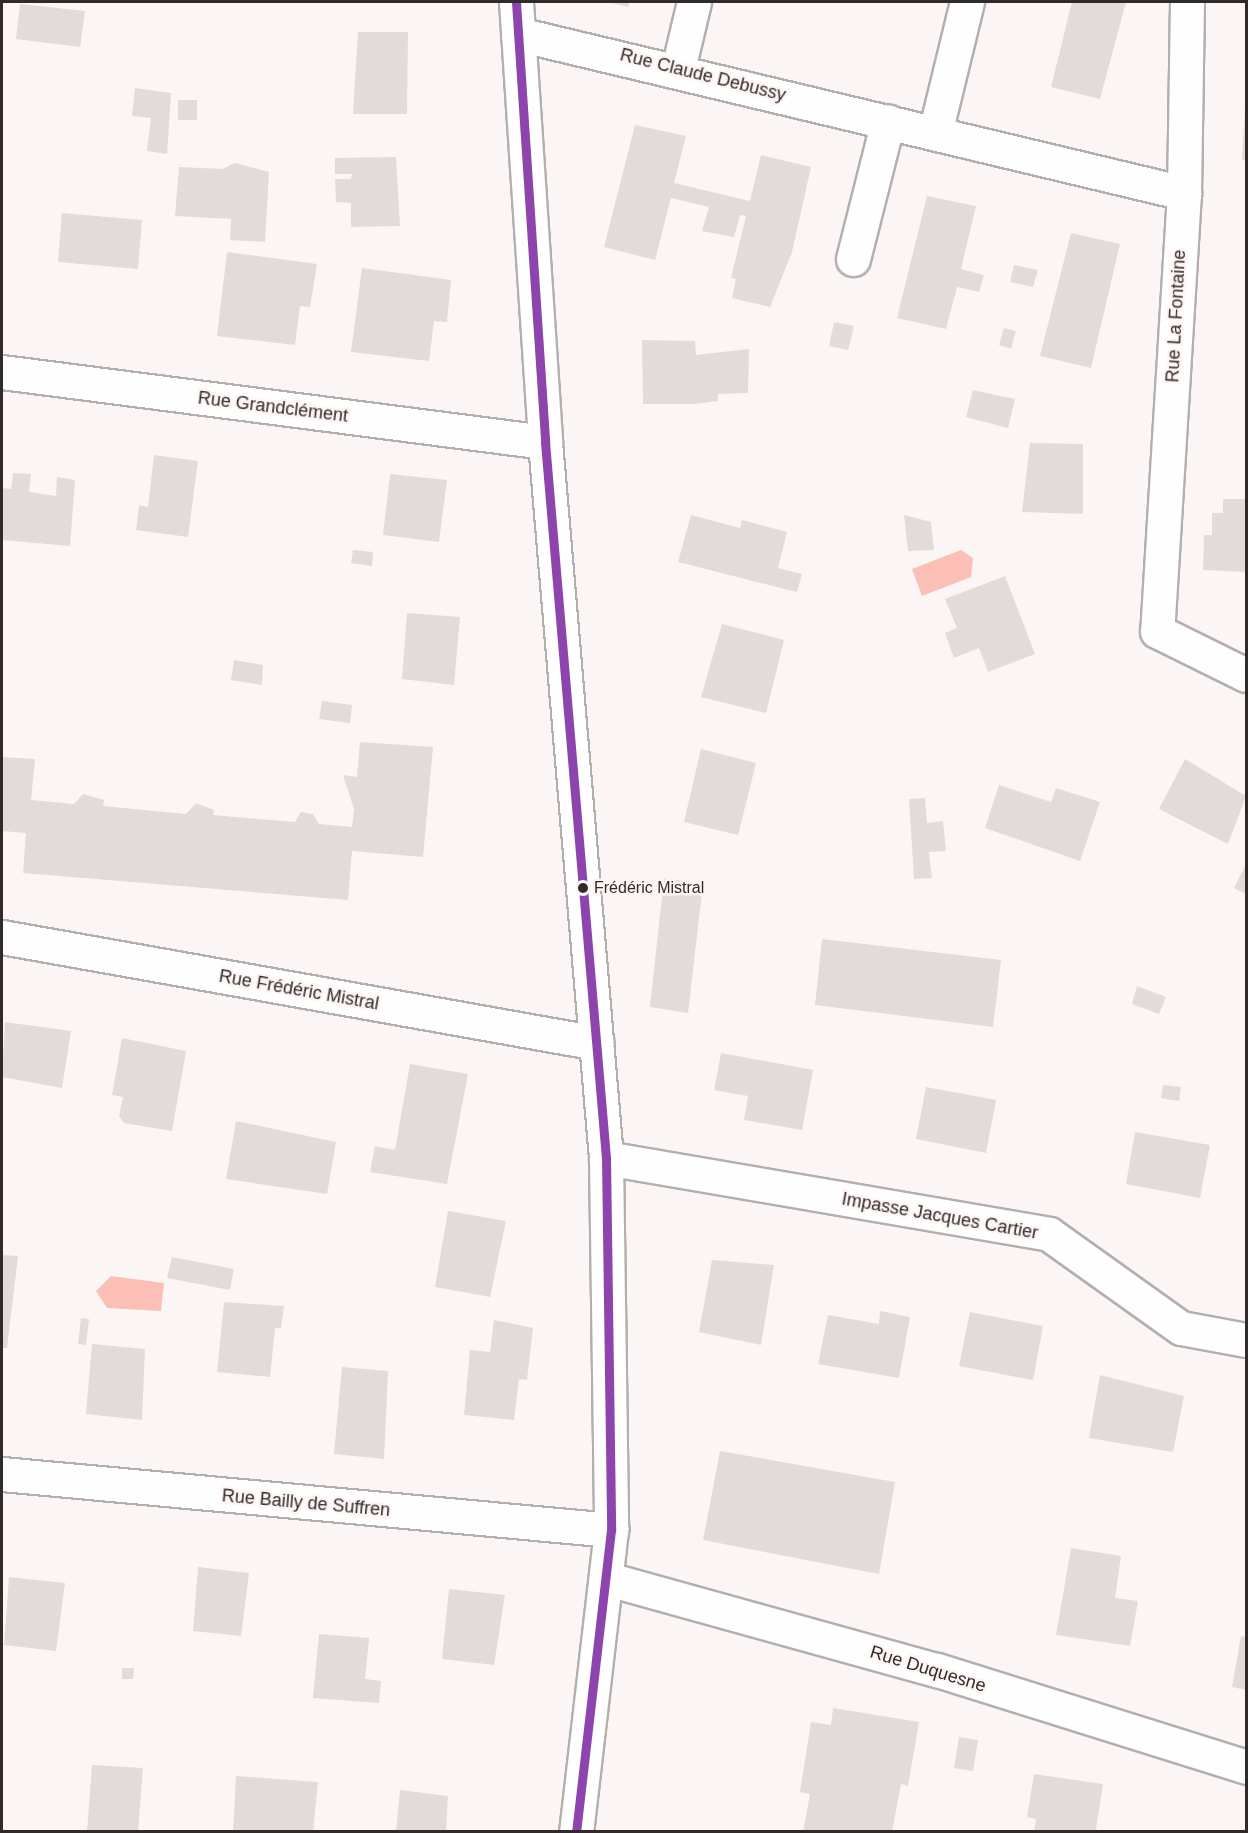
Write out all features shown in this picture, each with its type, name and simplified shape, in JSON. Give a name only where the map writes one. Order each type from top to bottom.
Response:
[{"type":"street","points":[[516,2],[545,441],[606,1158],[612,1530],[608,1579],[576,1832]]},
{"type":"street","points":[[678,69],[694,2]]},
{"type":"street","points":[[935,133],[967,2]]},
{"type":"street","name":"Rue La Fontaine","points":[[1187,2],[1184,194],[1157,631],[1246,675]]},
{"type":"street","name":"Rue Claude Debussy","points":[[518,34],[678,69],[1184,194]]},
{"type":"street","points":[[853,259],[888,121]]},
{"type":"street","name":"Rue Grandclément","points":[[2,372],[545,441]]},
{"type":"street","name":"Rue Frédéric Mistral","points":[[2,937],[597,1043]]},
{"type":"street","name":"Impasse Jacques Cartier","points":[[606,1158],[1049,1234],[1181,1329],[1246,1340]]},
{"type":"street","name":"Rue Bailly de Suffren","points":[[2,1474],[612,1530]]},
{"type":"street","name":"Rue Duquesne","points":[[608,1579],[937,1670],[1246,1767]]},
{"type":"shaded area","points":[[961,550],[973,558],[971,577],[922,596],[912,569]]},
{"type":"shaded area","points":[[111,1276],[164,1283],[161,1311],[107,1308],[96,1291]]},
{"type":"building","points":[[609,2],[630,2],[628,7]]},
{"type":"building","points":[[1072,2],[1126,2],[1100,99],[1051,87]]},
{"type":"building","points":[[20,4],[85,11],[80,47],[16,39]]},
{"type":"building","points":[[358,32],[408,32],[407,114],[353,114]]},
{"type":"building","points":[[135,88],[171,93],[167,154],[147,151],[151,118],[132,116]]},
{"type":"building","points":[[178,100],[197,100],[197,120],[178,120]]},
{"type":"building","points":[[1245,108],[1246,160],[1242,160]]},
{"type":"building","points":[[635,125],[686,136],[674,183],[750,201],[761,155],[811,167],[792,252],[770,307],[732,298],[736,279],[731,278],[746,216],[740,215],[734,237],[702,231],[709,207],[671,198],[655,260],[604,247]]},
{"type":"building","points":[[396,157],[400,226],[351,227],[351,203],[336,202],[335,179],[351,179],[352,174],[335,174],[335,158]]},
{"type":"building","points":[[235,163],[269,172],[265,242],[230,240],[231,219],[175,216],[179,167],[222,169]]},
{"type":"building","points":[[927,196],[976,206],[961,269],[984,275],[979,292],[957,287],[946,329],[897,318]]},
{"type":"building","points":[[62,213],[142,220],[138,269],[58,262]]},
{"type":"building","points":[[1071,233],[1120,244],[1091,368],[1040,356]]},
{"type":"building","points":[[227,252],[317,264],[310,307],[300,306],[295,345],[217,336]]},
{"type":"building","points":[[1014,265],[1038,270],[1033,287],[1010,282]]},
{"type":"building","points":[[362,268],[451,280],[447,322],[434,321],[429,361],[351,352]]},
{"type":"building","points":[[834,322],[854,326],[848,350],[829,346]]},
{"type":"building","points":[[1004,328],[1016,331],[1011,349],[999,345]]},
{"type":"building","points":[[642,340],[695,341],[696,355],[749,349],[748,393],[718,394],[718,401],[695,404],[643,404]]},
{"type":"building","points":[[973,390],[1015,399],[1008,428],[966,417]]},
{"type":"building","points":[[1030,443],[1083,444],[1083,514],[1022,512]]},
{"type":"building","points":[[154,455],[198,461],[188,537],[136,530],[139,505],[148,507]]},
{"type":"building","points":[[13,473],[31,474],[29,492],[56,496],[57,477],[75,480],[70,546],[2,540],[2,488],[11,489]]},
{"type":"building","points":[[390,474],[447,480],[439,542],[383,535]]},
{"type":"building","points":[[1223,499],[1246,499],[1246,572],[1203,570],[1204,535],[1212,535],[1212,513],[1223,513]]},
{"type":"building","points":[[691,515],[740,528],[742,520],[787,532],[778,568],[802,574],[797,592],[678,562]]},
{"type":"building","points":[[904,515],[931,522],[934,550],[908,551]]},
{"type":"building","points":[[353,550],[373,552],[372,566],[351,563]]},
{"type":"building","points":[[1005,576],[1035,654],[988,672],[979,648],[954,658],[945,633],[957,628],[945,599]]},
{"type":"building","points":[[407,613],[460,617],[454,685],[402,679]]},
{"type":"building","points":[[722,624],[784,640],[766,713],[701,697]]},
{"type":"building","points":[[234,660],[263,665],[262,685],[231,680]]},
{"type":"building","points":[[322,701],[352,705],[350,723],[319,719]]},
{"type":"building","points":[[360,742],[433,747],[423,857],[352,851],[348,900],[23,873],[26,833],[2,831],[2,757],[35,759],[31,800],[74,804],[83,794],[104,800],[103,806],[186,814],[196,803],[214,810],[213,815],[295,822],[301,812],[313,814],[319,824],[352,827],[354,809],[343,775],[357,777]]},
{"type":"building","points":[[701,749],[756,763],[738,835],[684,822]]},
{"type":"building","points":[[1185,759],[1246,796],[1228,844],[1159,809]]},
{"type":"building","points":[[999,785],[1051,802],[1056,788],[1100,802],[1080,861],[985,828]]},
{"type":"building","points":[[925,798],[927,823],[943,821],[946,851],[929,852],[932,878],[914,879],[909,799]]},
{"type":"building","points":[[1246,864],[1246,894],[1234,888]]},
{"type":"building","points":[[664,878],[703,884],[688,1013],[650,1007]]},
{"type":"building","points":[[822,939],[1001,960],[993,1027],[815,1005]]},
{"type":"building","points":[[1137,986],[1166,997],[1159,1014],[1132,1004]]},
{"type":"building","points":[[5,1022],[71,1031],[62,1088],[2,1077]]},
{"type":"building","points":[[122,1038],[186,1051],[172,1131],[124,1123],[119,1116],[123,1097],[112,1095]]},
{"type":"building","points":[[721,1053],[813,1070],[802,1130],[744,1120],[748,1096],[714,1090]]},
{"type":"building","points":[[410,1064],[468,1074],[447,1184],[370,1172],[375,1146],[395,1150]]},
{"type":"building","points":[[1163,1085],[1181,1087],[1179,1101],[1161,1098]]},
{"type":"building","points":[[926,1087],[996,1100],[986,1153],[916,1139]]},
{"type":"building","points":[[236,1121],[336,1142],[327,1194],[226,1179]]},
{"type":"building","points":[[1135,1132],[1210,1145],[1200,1198],[1126,1184]]},
{"type":"building","points":[[448,1211],[506,1221],[490,1297],[435,1287]]},
{"type":"building","points":[[2,1255],[18,1256],[7,1348],[2,1348]]},
{"type":"building","points":[[172,1257],[234,1269],[230,1290],[167,1278]]},
{"type":"building","points":[[712,1260],[774,1265],[761,1345],[699,1332]]},
{"type":"building","points":[[224,1302],[284,1306],[281,1328],[275,1328],[270,1377],[217,1372]]},
{"type":"building","points":[[880,1311],[910,1317],[899,1378],[818,1364],[828,1315],[879,1324]]},
{"type":"building","points":[[970,1312],[1043,1326],[1033,1380],[959,1366]]},
{"type":"building","points":[[81,1318],[89,1319],[86,1345],[78,1344]]},
{"type":"building","points":[[494,1320],[533,1328],[527,1380],[519,1379],[514,1420],[464,1415],[470,1350],[490,1352]]},
{"type":"building","points":[[92,1344],[145,1349],[142,1420],[86,1414]]},
{"type":"building","points":[[342,1367],[388,1371],[384,1459],[334,1454]]},
{"type":"building","points":[[1100,1375],[1184,1396],[1173,1452],[1089,1438]]},
{"type":"building","points":[[720,1451],[895,1482],[879,1574],[703,1540]]},
{"type":"building","points":[[1071,1548],[1121,1556],[1115,1598],[1138,1601],[1130,1646],[1056,1635]]},
{"type":"building","points":[[198,1567],[249,1573],[241,1636],[193,1631]]},
{"type":"building","points":[[9,1577],[65,1583],[56,1651],[4,1645]]},
{"type":"building","points":[[449,1589],[505,1595],[494,1665],[442,1659]]},
{"type":"building","points":[[319,1634],[369,1638],[365,1679],[381,1681],[379,1703],[313,1698]]},
{"type":"building","points":[[1241,1636],[1246,1637],[1246,1690],[1232,1687]]},
{"type":"building","points":[[122,1668],[134,1668],[133,1679],[122,1679]]},
{"type":"building","points":[[833,1708],[919,1722],[908,1786],[901,1784],[892,1832],[803,1832],[810,1794],[800,1792],[811,1722],[831,1725]]},
{"type":"building","points":[[959,1737],[978,1740],[973,1771],[954,1768]]},
{"type":"building","points":[[92,1765],[143,1768],[138,1832],[87,1832]]},
{"type":"building","points":[[1034,1774],[1103,1784],[1096,1829],[1101,1832],[1034,1832],[1036,1819],[1027,1817]]},
{"type":"building","points":[[236,1776],[318,1782],[313,1832],[233,1832]]},
{"type":"building","points":[[400,1790],[448,1796],[446,1832],[396,1832]]},
{"type":"transit line","points":[[516,2],[545,442],[606,1158],[611,1530],[576,1832]]},
{"type":"place","name":"Frédéric Mistral","points":[[583,888]]}]
